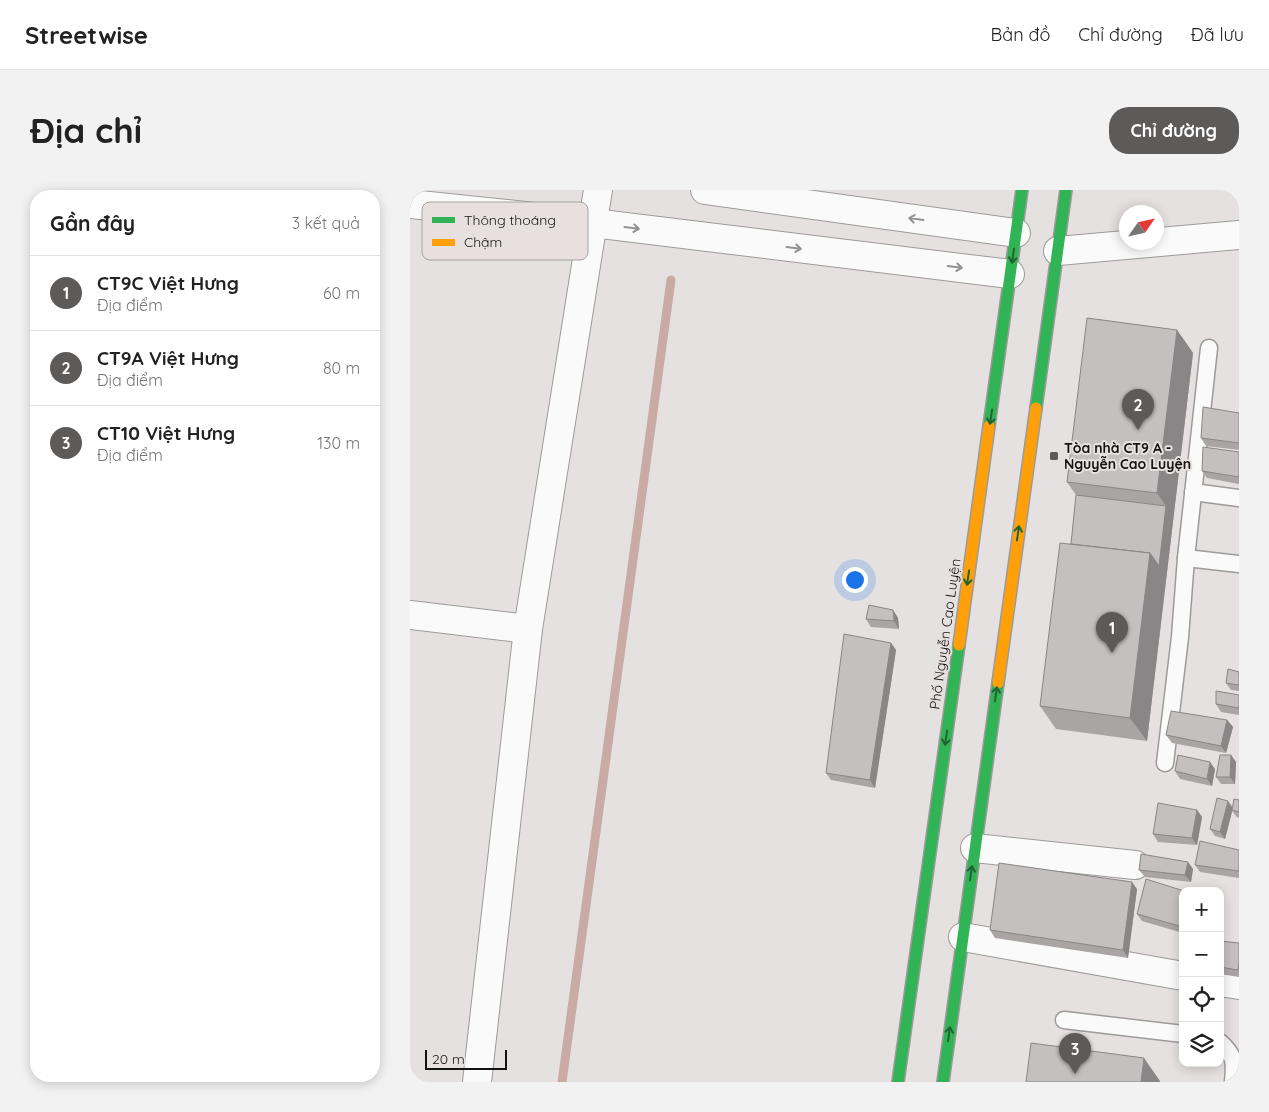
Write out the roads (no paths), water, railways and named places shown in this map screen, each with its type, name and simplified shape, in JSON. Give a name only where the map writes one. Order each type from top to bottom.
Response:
[{"type":"street","points":[[588,248],[598,190]]},
{"type":"street","points":[[705,190],[1016,233]]},
{"type":"street","name":"Phố Nguyễn Cao Luyện","points":[[898,1082],[1022,190]]},
{"type":"street","points":[[943,1082],[1066,190]]},
{"type":"street","points":[[588,223],[1010,274]]},
{"type":"street","points":[[1058,251],[1239,235]]},
{"type":"street","points":[[477,1082],[528,629],[586,260]]},
{"type":"street","points":[[410,615],[528,629]]},
{"type":"street","points":[[975,848],[1135,865]]},
{"type":"street","points":[[963,937],[1179,975]]},
{"type":"street","points":[[1224,983],[1239,985]]},
{"type":"lane","points":[[1165,763],[1210,348]]},
{"type":"lane","points":[[1193,492],[1239,498]]},
{"type":"lane","points":[[1186,558],[1239,564]]},
{"type":"lane","points":[[1064,1020],[1179,1034]]},
{"type":"lane","points":[[1224,1046],[1230,1051],[1235,1063],[1233,1082]]},
{"type":"waterway","points":[[562,1082],[671,280]]},
{"type":"place","name":"CT9A Việt Hưng","points":[[1138,430]]},
{"type":"place","name":"Tòa nhà CT9 A - Nguyễn Cao Luyện","points":[[1054,456]]},
{"type":"place","name":"CT9C Việt Hưng","points":[[1112,653]]},
{"type":"place","name":"CT10 Việt Hưng","points":[[1075,1074]]}]
